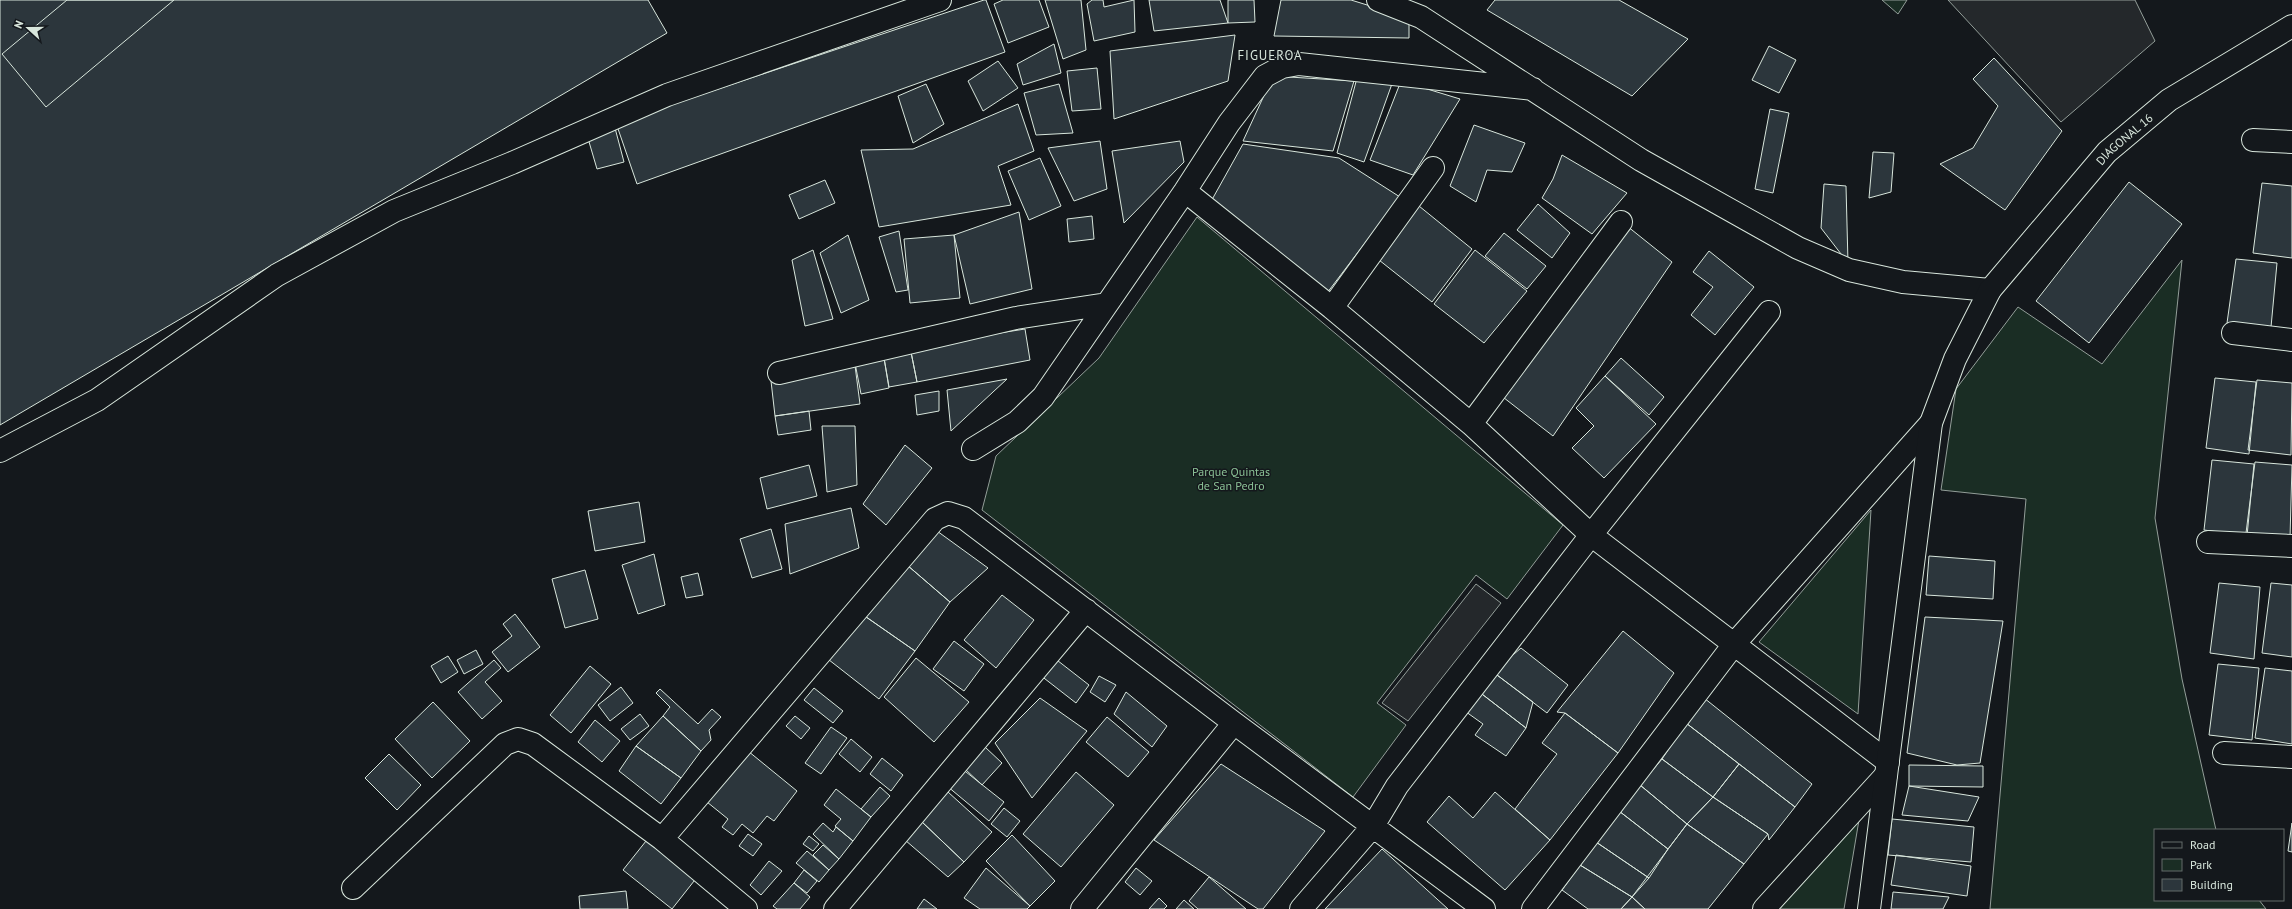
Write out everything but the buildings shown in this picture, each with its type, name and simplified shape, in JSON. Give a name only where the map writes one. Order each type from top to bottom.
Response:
[{"type":"street","points":[[0,451],[97,400],[277,275],[394,211],[512,163],[667,95],[940,0]]},
{"type":"street","points":[[1378,0],[1421,17],[1641,160],[1798,248],[1849,270],[1880,277],[1903,282],[1990,290]]},
{"type":"street","name":"DIAGONAL 16","points":[[1931,423],[1955,359],[1990,290],[2107,152],[2169,100],[2292,26]]},
{"type":"street","points":[[973,449],[1018,422],[1043,397],[1185,191],[1229,123],[1264,76],[1282,67],[1299,64],[1533,89]]},
{"type":"street","points":[[2253,140],[2292,142]]},
{"type":"street","points":[[1332,308],[1433,168]]},
{"type":"street","points":[[1185,191],[1332,308],[1472,424],[1591,535],[1735,644],[1887,769]]},
{"type":"street","points":[[1472,424],[1622,222]]},
{"type":"street","points":[[779,373],[1016,318],[1107,304]]},
{"type":"street","points":[[1301,909],[1373,826],[1397,786],[1591,535],[1769,312]]},
{"type":"street","points":[[2232,333],[2292,340]]},
{"type":"street","points":[[1533,909],[1735,644],[1931,423]]},
{"type":"street","points":[[1869,909],[1931,423]]},
{"type":"street","points":[[662,839],[935,519],[948,514],[964,518],[1234,723],[1484,909]]},
{"type":"street","points":[[2208,542],[2292,546]]},
{"type":"street","points":[[835,909],[1086,610]]},
{"type":"street","points":[[1082,909],[1234,723]]},
{"type":"street","points":[[353,888],[505,744],[518,739],[533,744],[662,839],[746,909]]},
{"type":"street","points":[[2224,753],[2292,758]]},
{"type":"street","points":[[1764,909],[1887,769]]},
{"type":"green space","points":[[1882,0],[1907,0],[1898,14]]},
{"type":"green space","name":"Parque Quintas de San Pedro","points":[[1197,217],[1563,525],[1507,599],[1476,575],[1377,703],[1406,725],[1353,797],[982,510],[996,456],[1099,358]]},
{"type":"green space","points":[[2182,260],[2155,518],[2182,679],[2216,829],[2154,829],[2154,901],[2260,901],[2266,909],[1990,909],[2026,499],[1941,490],[1956,389],[2018,307],[2102,364]]},
{"type":"green space","points":[[1871,510],[1858,714],[1759,642]]},
{"type":"green space","points":[[1859,820],[1844,909],[1779,909]]},
{"type":"shaded area","points":[[1948,0],[2135,0],[2155,41],[2061,122]]},
{"type":"shaded area","points":[[1476,584],[1501,603],[1408,721],[1382,703]]},
{"type":"district","name":"FIGUEROA","points":[[1270,55]]}]
